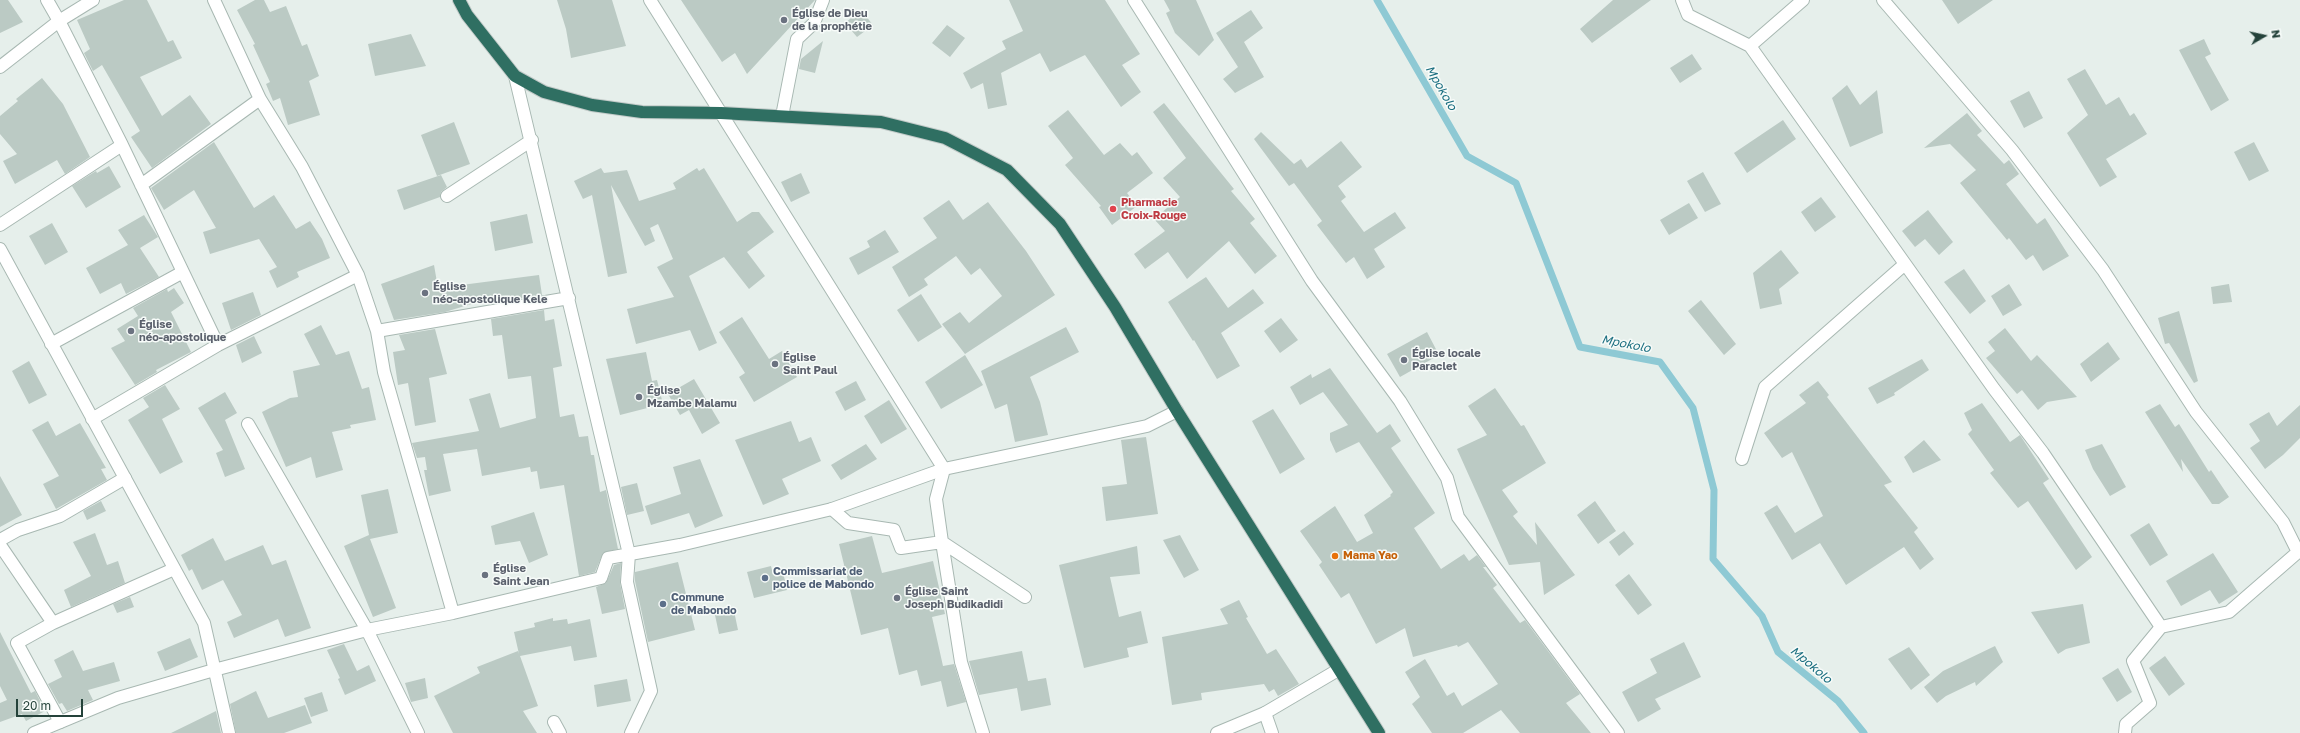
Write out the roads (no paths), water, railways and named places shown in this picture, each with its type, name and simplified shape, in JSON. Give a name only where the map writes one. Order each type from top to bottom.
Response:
[{"type":"highway","points":[[459,0],[467,15],[515,76],[544,92],[592,105],[642,112],[721,113],[881,122],[945,138],[1007,170],[1060,224],[1115,307],[1177,411],[1338,670],[1379,733]]},
{"type":"street","points":[[47,0],[122,146],[218,345]]},
{"type":"street","points":[[0,67],[59,21],[93,0]]},
{"type":"street","points":[[214,0],[260,99],[302,167],[358,275],[377,330],[384,372],[453,613]]},
{"type":"street","points":[[650,0],[944,469],[936,499],[942,542],[961,662],[983,733]]},
{"type":"street","points":[[782,116],[797,39],[814,24],[823,0]]},
{"type":"street","points":[[1134,0],[1312,281],[1400,401],[1447,478],[1458,517],[1618,733]]},
{"type":"street","points":[[1682,0],[1688,15],[1750,46],[1994,389],[2043,453],[2160,627]]},
{"type":"street","points":[[1750,46],[1803,0]]},
{"type":"street","points":[[1884,0],[2017,156],[2103,270],[2196,412],[2283,522],[2298,552],[2228,612],[2160,627],[2133,661],[2150,703],[2126,724],[2125,733]]},
{"type":"street","points":[[515,76],[532,140],[629,554],[627,582],[651,691],[631,733]]},
{"type":"street","points":[[141,185],[260,99]]},
{"type":"street","points":[[447,196],[532,140]]},
{"type":"street","points":[[0,224],[122,146]]},
{"type":"street","points":[[0,249],[204,623],[230,733]]},
{"type":"street","points":[[1742,459],[1765,387],[1905,264]]},
{"type":"street","points":[[51,344],[183,272]]},
{"type":"street","points":[[92,419],[218,345],[358,275]]},
{"type":"street","points":[[377,330],[569,298]]},
{"type":"street","points":[[34,733],[118,698],[214,670],[367,630],[453,613],[601,578],[608,558],[680,545],[832,509],[944,469],[1147,426],[1177,411]]},
{"type":"street","points":[[248,424],[367,630],[418,733]]},
{"type":"street","points":[[0,540],[18,530],[60,516],[125,478]]},
{"type":"street","points":[[832,509],[848,523],[894,530],[901,548],[942,542],[1025,597]]},
{"type":"street","points":[[0,545],[53,623]]},
{"type":"street","points":[[60,722],[17,643],[53,623],[174,569]]},
{"type":"street","points":[[1217,733],[1266,713],[1338,670]]},
{"type":"street","points":[[1266,713],[1272,733]]},
{"type":"street","points":[[554,722],[560,733]]},
{"type":"waterway","name":"Mpokolo","points":[[1377,0],[1467,156],[1516,183],[1580,347],[1660,362],[1693,408],[1714,490],[1713,559],[1762,616],[1778,652],[1838,701],[1864,733]]},
{"type":"place","name":"Église de Dieu de la prophétie","points":[[784,20]]},
{"type":"place","name":"Pharmacie Croix-Rouge","points":[[1113,209]]},
{"type":"place","name":"Église néo-apostolique Kele","points":[[425,293]]},
{"type":"place","name":"Église néo-apostolique","points":[[131,331]]},
{"type":"place","name":"Église locale Paraclet","points":[[1404,360]]},
{"type":"place","name":"Église Saint Paul","points":[[775,364]]},
{"type":"place","name":"Église Mzambe Malamu","points":[[639,397]]},
{"type":"place","name":"Mama Yao","points":[[1335,556]]},
{"type":"place","name":"Église Saint Jean","points":[[485,575]]},
{"type":"place","name":"Commissariat de police de Mabondo","points":[[765,578]]},
{"type":"place","name":"Église Saint Joseph Budikadidi","points":[[897,598]]},
{"type":"place","name":"Commune de Mabondo","points":[[663,604]]}]
